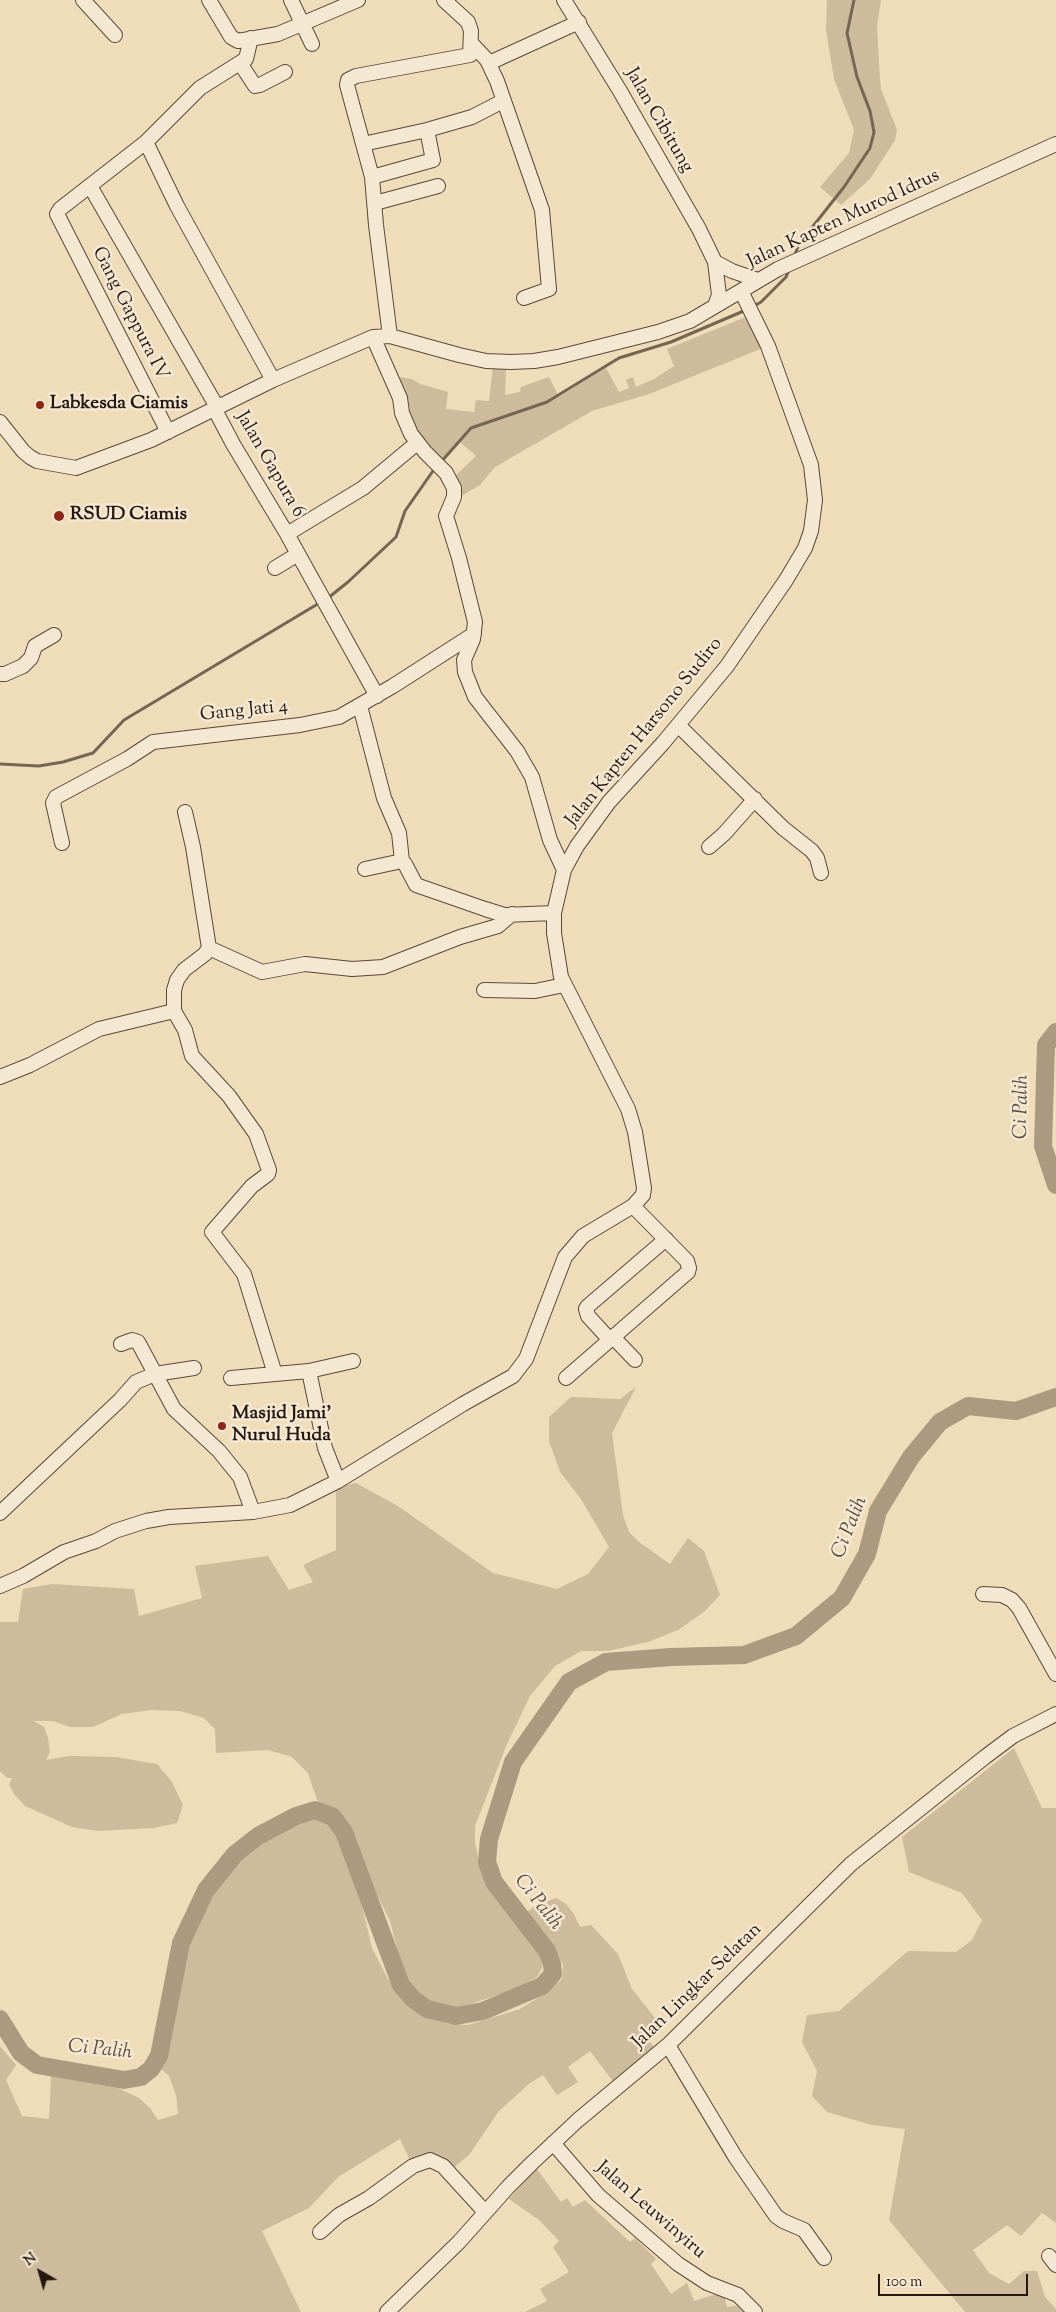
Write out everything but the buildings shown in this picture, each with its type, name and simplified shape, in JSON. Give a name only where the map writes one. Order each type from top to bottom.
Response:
[{"type":"street","points":[[83,0],[115,34]]},
{"type":"street","points":[[209,0],[231,37],[238,41],[278,34],[358,0]]},
{"type":"street","points":[[291,0],[312,44]]},
{"type":"street","points":[[390,336],[372,177],[347,88],[348,80],[356,76],[388,69],[466,57],[471,54],[468,22],[444,0]]},
{"type":"street","name":"Jalan Cibitung","points":[[564,0],[579,22],[683,201],[716,262]]},
{"type":"street","points":[[489,63],[579,22]]},
{"type":"street","points":[[90,186],[146,142],[200,88],[248,56],[251,38]]},
{"type":"street","points":[[471,43],[489,63],[540,201],[549,287],[547,290],[538,291],[524,298]]},
{"type":"street","points":[[240,63],[255,86],[285,72]]},
{"type":"street","points":[[363,144],[427,130],[475,116],[503,101]]},
{"type":"street","points":[[372,177],[434,160],[427,130]]},
{"type":"street","points":[[146,142],[177,206],[273,380]]},
{"type":"street","name":"Jalan Kapten Murod Idrus","points":[[0,422],[22,451],[30,457],[37,461],[76,468],[168,432],[273,380],[373,337],[390,336],[436,350],[486,361],[534,361],[674,327],[690,321],[778,269],[1056,144]]},
{"type":"street","name":"Gang Gappura IV","points":[[90,186],[60,209],[57,214],[168,432]]},
{"type":"street","name":"Jalan Gapura 6","points":[[90,186],[216,408],[233,444],[287,534],[363,488],[417,443]]},
{"type":"street","points":[[375,204],[438,186]]},
{"type":"street","points":[[716,262],[732,271],[758,280]]},
{"type":"street","points":[[715,306],[719,295],[716,262]]},
{"type":"street","name":"Jalan Kapten Harsono Sudiro","points":[[634,1206],[643,1195],[644,1188],[635,1132],[628,1109],[564,985],[558,962],[554,933],[554,913],[564,870],[577,846],[609,802],[678,725],[727,666],[786,580],[805,548],[811,532],[814,514],[814,484],[811,464],[788,398],[741,290]]},
{"type":"street","points":[[373,337],[400,398],[402,415],[417,443],[437,464],[454,488],[454,497],[446,516],[470,598],[475,622],[474,634],[464,660],[471,688],[481,706],[517,751],[532,777],[550,840],[564,870]]},
{"type":"street","points":[[287,534],[377,696]]},
{"type":"street","points":[[275,568],[298,554]]},
{"type":"street","name":"Gang Jati 4","points":[[62,843],[54,803],[56,797],[127,759],[153,742],[300,724],[339,717],[377,696],[474,634]]},
{"type":"street","points":[[0,674],[5,674],[23,666],[31,658],[36,646],[54,635]]},
{"type":"street","points":[[360,706],[384,798],[399,833],[402,861],[413,882],[416,885],[495,913],[554,913]]},
{"type":"street","points":[[678,725],[782,828],[815,854],[821,873]]},
{"type":"street","points":[[709,847],[724,834],[754,799]]},
{"type":"street","points":[[185,812],[193,847],[208,948],[205,954],[184,970],[177,980],[174,990],[174,1011],[185,1030],[192,1056],[229,1096],[256,1134],[268,1166],[268,1174],[252,1186],[212,1232],[244,1274],[275,1374]]},
{"type":"street","points":[[365,869],[402,861]]},
{"type":"street","points":[[208,948],[262,972],[305,964],[352,969],[383,967],[460,937],[498,926],[512,914]]},
{"type":"street","points":[[484,990],[534,991],[564,985]]},
{"type":"street","points":[[0,1077],[30,1065],[99,1029],[174,1011]]},
{"type":"street","points":[[0,1586],[23,1576],[64,1552],[96,1541],[115,1531],[146,1521],[169,1517],[253,1512],[290,1505],[338,1481],[463,1404],[513,1376],[526,1359],[565,1257],[583,1236],[634,1206],[687,1261],[688,1272],[566,1378]]},
{"type":"street","points":[[635,1360],[588,1316],[586,1310],[588,1306],[666,1239]]},
{"type":"street","points":[[121,1344],[132,1340],[138,1342],[174,1409],[220,1451],[240,1476],[253,1512]]},
{"type":"street","points":[[231,1378],[309,1371],[353,1361]]},
{"type":"street","points":[[0,1513],[120,1400],[136,1382],[155,1374],[194,1368]]},
{"type":"street","points":[[309,1371],[325,1448],[338,1481]]},
{"type":"street","points":[[983,1594],[1002,1595],[1019,1608],[1056,1674]]},
{"type":"street","name":"Jalan Lingkar Selatan","points":[[387,2312],[417,2285],[508,2187],[553,2143],[668,2045],[851,1864],[999,1746],[1013,1736],[1056,1714]]},
{"type":"street","points":[[668,2045],[736,2158],[776,2216],[783,2222],[804,2230],[824,2258]]},
{"type":"street","name":"Jalan Leuwinyiru","points":[[553,2143],[598,2195],[678,2264],[707,2283],[742,2298],[755,2312]]},
{"type":"street","points":[[320,2232],[339,2215],[369,2198],[413,2166],[430,2160],[443,2166],[486,2212]]},
{"type":"shaded area","points":[[827,0],[881,0],[877,26],[881,89],[897,130],[895,140],[870,179],[841,205],[820,187],[849,153],[854,130],[834,79],[826,30]]},
{"type":"shaded area","points":[[753,314],[768,346],[649,394],[592,411],[495,467],[480,485],[458,498],[453,478],[476,456],[460,442],[440,463],[419,441],[393,376],[412,379],[420,384],[448,392],[446,409],[474,412],[476,400],[489,401],[493,367],[506,368],[505,395],[520,392],[521,387],[549,377],[559,397],[606,368],[619,392],[629,388],[626,380],[633,377],[636,387],[654,379],[674,366],[667,349]]},
{"type":"shaded area","points":[[636,1387],[612,1433],[623,1515],[629,1532],[639,1542],[670,1564],[688,1538],[704,1551],[720,1595],[704,1612],[678,1630],[648,1642],[608,1651],[581,1651],[555,1666],[530,1696],[507,1744],[475,1826],[475,1843],[482,1873],[491,1890],[537,1948],[543,1966],[537,1977],[516,1989],[455,2009],[431,2005],[421,1998],[409,1986],[403,1972],[390,1921],[367,1874],[356,1839],[343,1819],[317,1800],[308,1773],[292,1757],[268,1750],[216,1753],[215,1729],[204,1718],[180,1711],[151,1710],[122,1714],[93,1727],[70,1727],[53,1721],[34,1721],[44,1727],[48,1738],[50,1752],[46,1760],[69,1756],[116,1757],[157,1764],[172,1782],[183,1805],[177,1823],[154,1828],[98,1831],[72,1827],[25,1806],[14,1794],[9,1784],[12,1778],[7,1778],[0,1771],[0,1622],[18,1622],[23,1589],[52,1584],[134,1589],[139,1616],[202,1598],[195,1566],[268,1556],[289,1590],[313,1582],[303,1565],[336,1550],[336,1487],[356,1483],[398,1506],[493,1573],[557,1589],[588,1574],[609,1547],[581,1499],[560,1472],[549,1441],[549,1417],[571,1397],[620,1399]]},
{"type":"shaded area","points":[[1014,1748],[1042,1808],[1056,1808],[1056,2223],[1042,2213],[1021,2236],[1007,2225],[973,2250],[989,2273],[1009,2284],[1024,2271],[1037,2271],[1045,2297],[1056,2309],[1056,2312],[965,2312],[889,2220],[905,2129],[872,2125],[827,2112],[812,2096],[817,2071],[802,2042],[807,2015],[839,2011],[908,1951],[956,1952],[972,1940],[982,1920],[962,1893],[909,1872],[902,1837]]},
{"type":"shaded area","points":[[316,1819],[328,1824],[337,1834],[361,1902],[372,1948],[388,1979],[407,2003],[424,2016],[449,2024],[468,2025],[520,2009],[546,1993],[562,1979],[563,1965],[557,1953],[527,1912],[538,1904],[556,1898],[566,1904],[574,1914],[580,1927],[591,1925],[618,1954],[632,1989],[658,2022],[644,2034],[655,2048],[615,2084],[590,2051],[568,2067],[578,2082],[557,2095],[543,2075],[530,2083],[499,2111],[469,2155],[452,2169],[434,2154],[411,2162],[400,2139],[338,2177],[309,2208],[262,2231],[301,2312],[0,2312],[0,2046],[16,2065],[6,2080],[22,2116],[49,2119],[51,2076],[118,2088],[139,2098],[150,2108],[158,2120],[178,2114],[176,2095],[169,2076],[160,2068],[170,2041],[185,1947],[199,1915],[213,1890],[230,1868],[249,1850],[297,1822]]},
{"type":"shaded area","points":[[537,2169],[561,2202],[567,2198],[573,2207],[585,2200],[630,2242],[635,2238],[656,2259],[651,2264],[671,2294],[687,2283],[694,2301],[723,2292],[727,2307],[742,2305],[752,2312],[525,2312],[547,2301],[540,2289],[569,2272],[553,2247],[559,2241],[539,2220],[509,2199]]},
{"type":"waterway","points":[[794,257],[799,244],[844,187],[870,148],[874,132],[870,111],[857,77],[847,33],[854,0]]},
{"type":"waterway","points":[[754,306],[761,302],[786,277],[789,270]]},
{"type":"waterway","points":[[441,462],[471,428],[547,402],[619,358],[671,342],[746,310]]},
{"type":"waterway","points":[[328,598],[396,537],[405,511],[435,468]]},
{"type":"waterway","points":[[0,764],[39,766],[63,762],[93,753],[124,720],[321,602]]},
{"type":"waterway","name":"Ci Palih","points":[[1056,1032],[1046,1045],[1043,1146],[1056,1185]]},
{"type":"waterway","name":"Ci Palih","points":[[0,2019],[21,2053],[37,2065],[124,2080],[141,2077],[151,2069],[159,2056],[181,1943],[206,1890],[235,1854],[258,1836],[296,1816],[315,1810],[333,1817],[344,1832],[401,1985],[413,1999],[427,2009],[456,2016],[483,2011],[542,1986],[553,1974],[552,1964],[547,1951],[494,1882],[487,1862],[489,1839],[513,1762],[569,1682],[606,1662],[671,1657],[744,1655],[796,1636],[842,1598],[867,1554],[878,1511],[911,1457],[940,1422],[968,1406],[1016,1411],[1056,1397]]},
{"type":"place","name":"Labkesda Ciamis","points":[[40,405]]},
{"type":"place","name":"RSUD Ciamis","points":[[59,516]]},
{"type":"place","name":"Masjid Jami' Nurul Huda","points":[[222,1426]]}]
